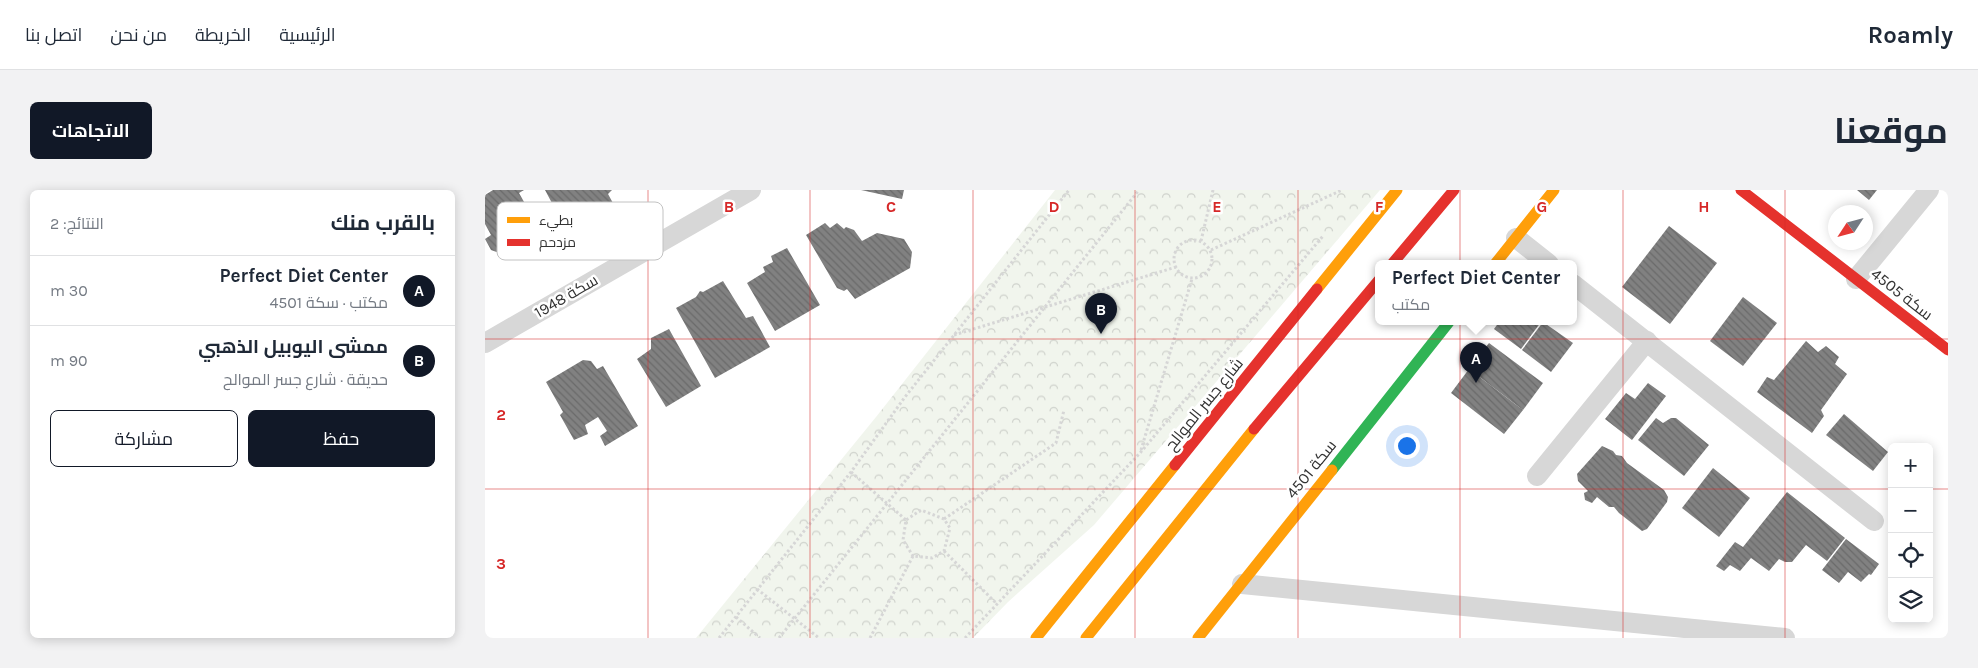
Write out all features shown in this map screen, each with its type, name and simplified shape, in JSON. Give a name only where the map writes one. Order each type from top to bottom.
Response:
[{"type":"main road","name":"شارع جسر الموالح","points":[[1036,638],[1397,190]]},
{"type":"main road","points":[[1395,260],[1454,190]]},
{"type":"main road","points":[[1498,260],[1554,190]]},
{"type":"main road","name":"سكة 4505","points":[[1741,190],[1948,350]]},
{"type":"main road","points":[[1086,638],[1271,408],[1375,285]]},
{"type":"main road","name":"سكة 4501","points":[[1198,638],[1447,325]]},
{"type":"street","name":"سكة 1948","points":[[663,241],[751,190]]},
{"type":"street","points":[[1856,278],[1929,190]]},
{"type":"street","points":[[1516,238],[1544,260]]},
{"type":"street","name":"سكة 1948","points":[[485,343],[629,260]]},
{"type":"street","points":[[1577,287],[1874,521]]},
{"type":"street","points":[[1537,476],[1647,341]]},
{"type":"street","points":[[1242,584],[1785,638]]},
{"type":"path","points":[[719,638],[851,472],[905,397],[1069,190]]},
{"type":"path","points":[[779,638],[1139,190]]},
{"type":"path","points":[[1201,241],[1213,190]]},
{"type":"path","points":[[1211,250],[1342,190]]},
{"type":"path","points":[[965,638],[1141,453],[1324,235]]},
{"type":"path","points":[[1185,241],[1201,241],[1211,250],[1213,260],[1210,270],[1203,277],[1192,278],[1183,275],[1176,268],[1173,258],[1177,248],[1185,241]]},
{"type":"path","points":[[954,335],[1176,268]]},
{"type":"path","points":[[1141,453],[1192,278]]},
{"type":"path","points":[[944,519],[1056,443],[1064,410]]},
{"type":"path","points":[[851,472],[906,520]]},
{"type":"path","points":[[921,510],[944,519],[950,528],[944,551],[932,558],[913,556],[903,540],[906,520],[921,510]]},
{"type":"path","points":[[944,551],[997,604]]},
{"type":"path","points":[[870,638],[913,556]]},
{"type":"path","points":[[757,589],[819,638]]},
{"type":"path","points":[[736,617],[760,638]]},
{"type":"green space","points":[[1055,190],[1380,190],[1094,525],[1008,602],[973,638],[696,638],[876,417]]},
{"type":"building","points":[[493,190],[524,190],[519,193],[524,202],[497,202],[497,252],[491,250],[485,239],[491,235],[485,224],[485,195]]},
{"type":"building","points":[[545,190],[612,190],[608,194],[612,202],[551,202]]},
{"type":"building","points":[[861,190],[904,190],[902,199]]},
{"type":"building","points":[[1857,190],[1877,190],[1869,200]]},
{"type":"building","points":[[825,223],[830,228],[837,223],[844,229],[846,227],[854,230],[862,241],[877,233],[904,239],[912,252],[910,268],[855,299],[847,289],[844,291],[837,288],[806,235]]},
{"type":"building","points":[[1669,226],[1717,263],[1670,324],[1622,287]]},
{"type":"building","points":[[787,248],[820,305],[775,331],[747,283],[765,272],[763,267],[773,262],[771,256]]},
{"type":"building","points":[[723,281],[746,318],[753,316],[770,347],[715,378],[676,308],[696,297],[700,291],[703,292]]},
{"type":"building","points":[[1743,297],[1777,323],[1743,366],[1710,341]]},
{"type":"building","points":[[1497,325],[1539,325],[1521,349],[1494,329]]},
{"type":"building","points":[[1541,325],[1547,325],[1573,343],[1551,372],[1522,350]]},
{"type":"building","points":[[669,329],[701,386],[666,407],[637,359],[651,349],[651,338]]},
{"type":"building","points":[[1806,341],[1818,352],[1826,346],[1839,357],[1835,364],[1847,374],[1821,410],[1824,416],[1812,433],[1757,392],[1767,377],[1774,380]]},
{"type":"building","points":[[1489,343],[1543,383],[1523,410],[1469,369]]},
{"type":"building","points":[[583,360],[591,361],[597,369],[603,366],[638,426],[605,446],[600,436],[607,431],[598,417],[585,425],[588,434],[574,440],[560,415],[563,412],[546,382]]},
{"type":"building","points":[[1469,369],[1523,410],[1504,434],[1451,393]]},
{"type":"building","points":[[1648,383],[1666,396],[1632,440],[1605,419],[1626,393],[1635,399]]},
{"type":"building","points":[[1844,414],[1888,452],[1873,471],[1826,435]]},
{"type":"building","points":[[1656,418],[1663,423],[1671,418],[1676,418],[1709,445],[1684,476],[1638,440]]},
{"type":"building","points":[[1602,446],[1613,451],[1616,455],[1622,456],[1627,463],[1664,490],[1668,497],[1667,502],[1647,529],[1642,531],[1614,507],[1609,507],[1597,497],[1592,503],[1585,500],[1584,493],[1588,491],[1578,481],[1577,474]]},
{"type":"building","points":[[1713,468],[1750,498],[1719,537],[1682,508]]},
{"type":"building","points":[[1787,492],[1845,538],[1827,561],[1806,545],[1792,562],[1785,562],[1779,559],[1769,571],[1751,558],[1740,571],[1730,565],[1724,571],[1716,566],[1735,542],[1743,547]]},
{"type":"building","points":[[1846,539],[1879,564],[1871,575],[1869,574],[1861,582],[1848,572],[1839,583],[1822,570]]},
{"type":"traffic: fast","points":[[1332,470],[1447,325]]},
{"type":"traffic: slow","points":[[1317,289],[1397,190]]},
{"type":"traffic: slow","points":[[1498,260],[1554,190]]},
{"type":"traffic: slow","points":[[1086,638],[1254,429]]},
{"type":"traffic: slow","points":[[1036,638],[1175,465]]},
{"type":"traffic: slow","points":[[1198,638],[1332,470]]},
{"type":"traffic: jam","points":[[1395,260],[1454,190]]},
{"type":"traffic: jam","points":[[1741,190],[1948,350]]},
{"type":"traffic: jam","points":[[1254,429],[1375,285]]},
{"type":"traffic: jam","points":[[1175,465],[1317,289]]},
{"type":"place","name":"ممشى اليوبيل الذهبي","points":[[1101,334]]},
{"type":"place","name":"Perfect Diet Center","points":[[1476,383]]}]
